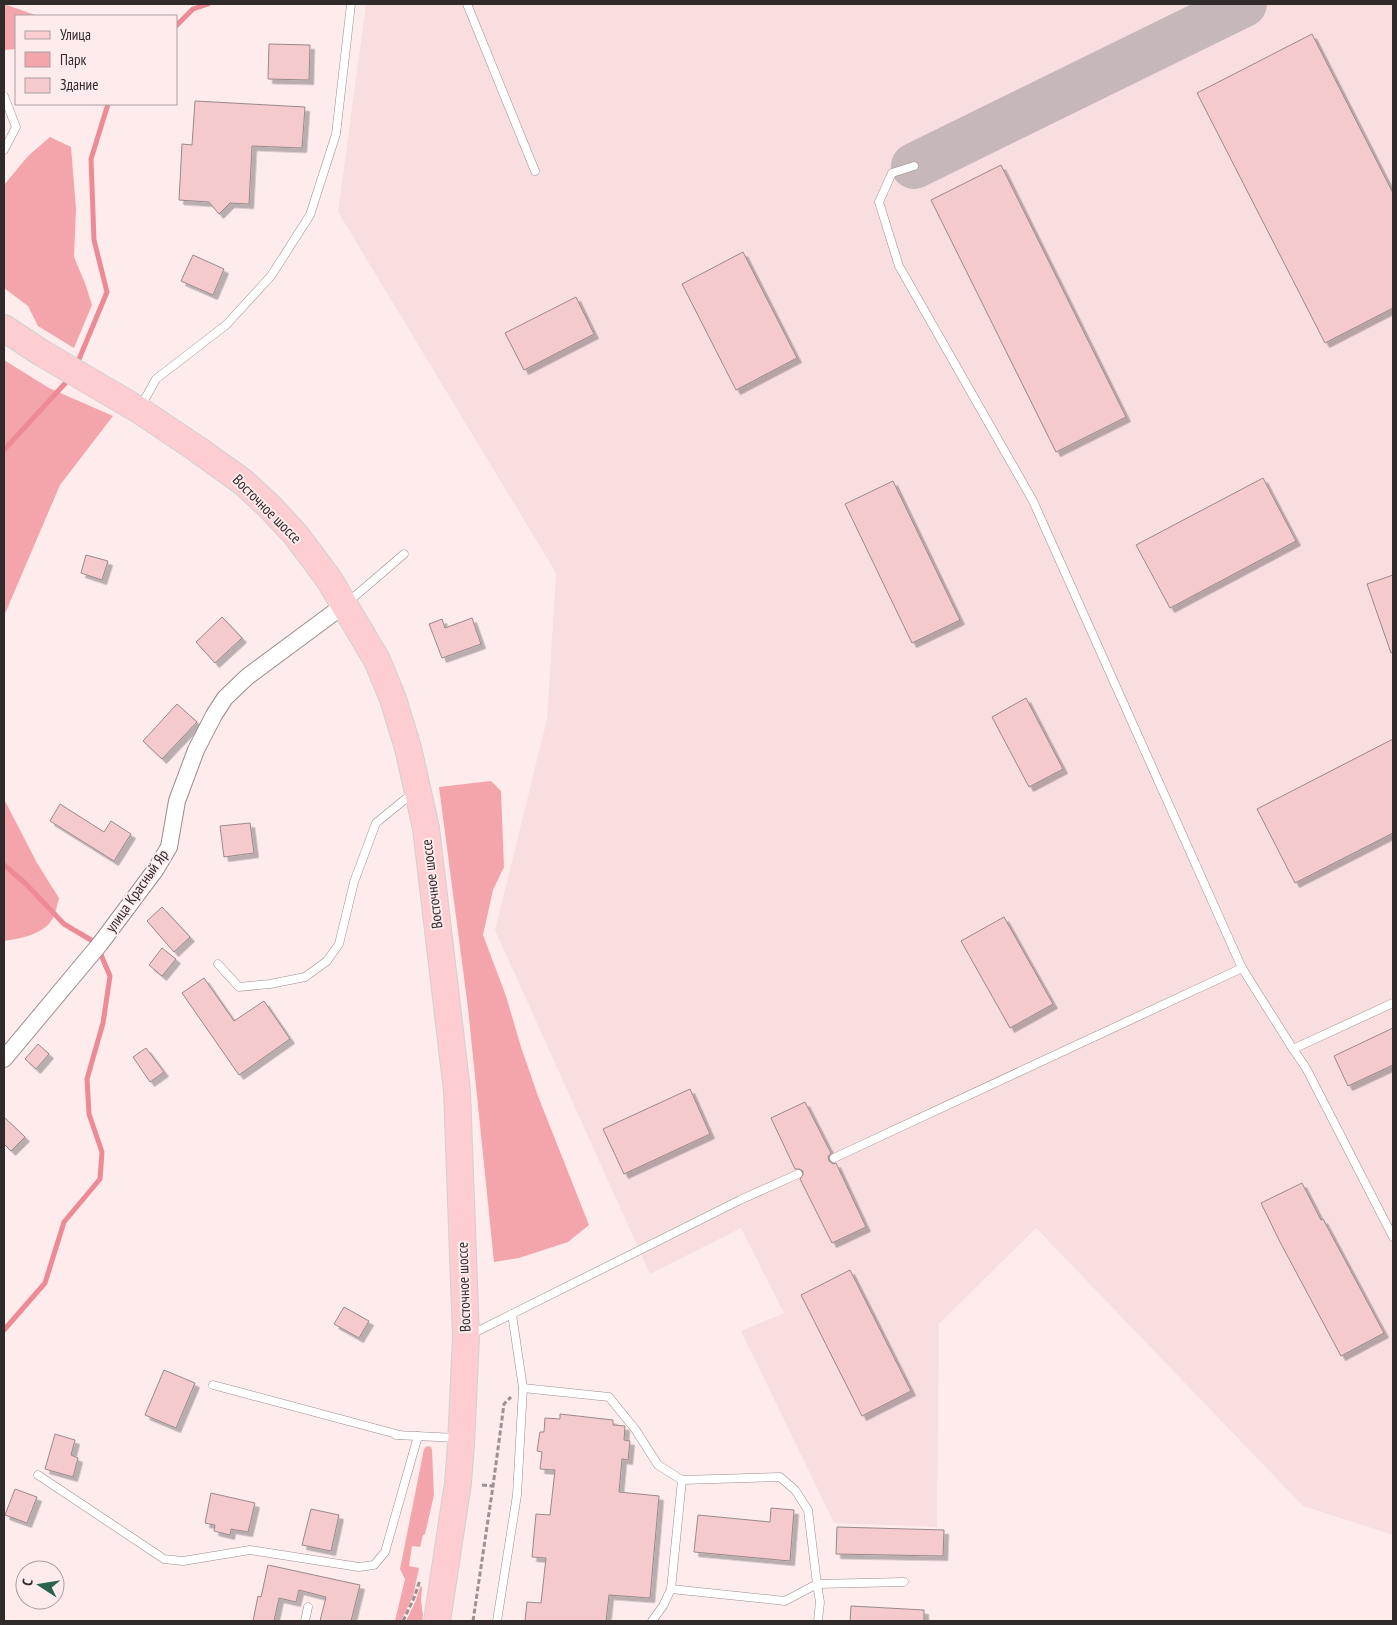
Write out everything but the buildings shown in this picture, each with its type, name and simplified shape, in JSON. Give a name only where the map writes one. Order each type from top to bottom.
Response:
[{"type":"main road","name":"Восточное шоссе","points":[[4,328],[40,352],[139,410],[243,482],[263,501],[295,534],[314,558],[377,660],[393,699],[408,748],[426,828],[457,1091],[466,1337],[462,1438],[458,1483],[436,1621]]},
{"type":"street","name":"улица Красный Яр","points":[[4,1059],[100,944],[156,868],[169,847],[177,801],[196,750],[225,698],[247,676],[344,606]]},
{"type":"lane","points":[[139,410],[156,379],[226,325],[271,276],[310,215],[336,134],[351,4]]},
{"type":"lane","points":[[467,4],[535,171]]},
{"type":"lane","points":[[4,96],[16,127],[4,150]]},
{"type":"lane","points":[[914,166],[892,173],[879,202],[899,266],[1033,501],[1242,968],[1292,1049],[1306,1068],[1393,1237]]},
{"type":"lane","points":[[344,606],[404,554]]},
{"type":"lane","points":[[218,964],[239,987],[270,984],[305,977],[327,961],[339,944],[354,882],[376,823],[417,789]]},
{"type":"lane","points":[[834,1158],[1242,968]]},
{"type":"lane","points":[[1292,1049],[1393,1003]]},
{"type":"lane","points":[[466,1337],[740,1200],[798,1174]]},
{"type":"lane","points":[[498,1621],[517,1495],[522,1388],[512,1314]]},
{"type":"lane","points":[[213,1385],[396,1435],[462,1438]]},
{"type":"lane","points":[[522,1388],[609,1397],[635,1429],[658,1465],[682,1480],[780,1477],[795,1490],[808,1510],[820,1602],[818,1621]]},
{"type":"lane","points":[[38,1474],[164,1559],[183,1561],[250,1550],[359,1567],[374,1565],[385,1552],[418,1436]]},
{"type":"lane","points":[[652,1621],[663,1606],[671,1589],[682,1480]]},
{"type":"lane","points":[[671,1589],[785,1601],[817,1584],[904,1582]]},
{"type":"lane","points":[[304,1621],[308,1607]]},
{"type":"path","points":[[473,1621],[494,1486],[504,1404],[522,1388]]},
{"type":"path","points":[[482,1485],[494,1486]]},
{"type":"shaded area","points":[[366,4],[1393,4],[1393,1535],[1303,1506],[1036,1228],[939,1324],[937,1527],[834,1523],[741,1331],[784,1313],[741,1228],[650,1274],[495,930],[547,719],[556,573],[338,212]]},
{"type":"green space","points":[[4,4],[35,15],[15,15],[15,49],[4,50]]},
{"type":"green space","points":[[50,137],[71,147],[76,209],[74,257],[92,305],[74,348],[38,326],[28,306],[4,288],[4,185],[28,156]]},
{"type":"green space","points":[[4,360],[49,388],[113,416],[60,485],[4,616]]},
{"type":"green space","points":[[491,781],[501,791],[504,867],[493,890],[483,935],[506,996],[538,1096],[589,1225],[568,1242],[519,1258],[494,1262],[468,1008],[439,787]]},
{"type":"green space","points":[[4,799],[37,863],[59,898],[53,918],[44,928],[24,937],[4,941]]},
{"type":"green space","points":[[427,1446],[431,1447],[432,1450],[434,1495],[420,1547],[412,1546],[409,1566],[419,1568],[413,1596],[401,1621],[395,1621],[405,1579],[400,1569],[424,1449]]},
{"type":"green space","points":[[422,1586],[422,1621],[406,1621],[420,1587]]},
{"type":"waterway","points":[[178,24],[193,9],[208,4]]},
{"type":"waterway","points":[[77,364],[107,292],[94,240],[91,159],[108,105]]},
{"type":"waterway","points":[[4,450],[70,378]]},
{"type":"waterway","points":[[4,865],[26,884],[64,924],[96,943],[110,976],[103,1023],[87,1079],[89,1114],[102,1152],[100,1179],[64,1222],[45,1283],[4,1330]]},
{"type":"taxiway","points":[[914,166],[1244,4]]}]
